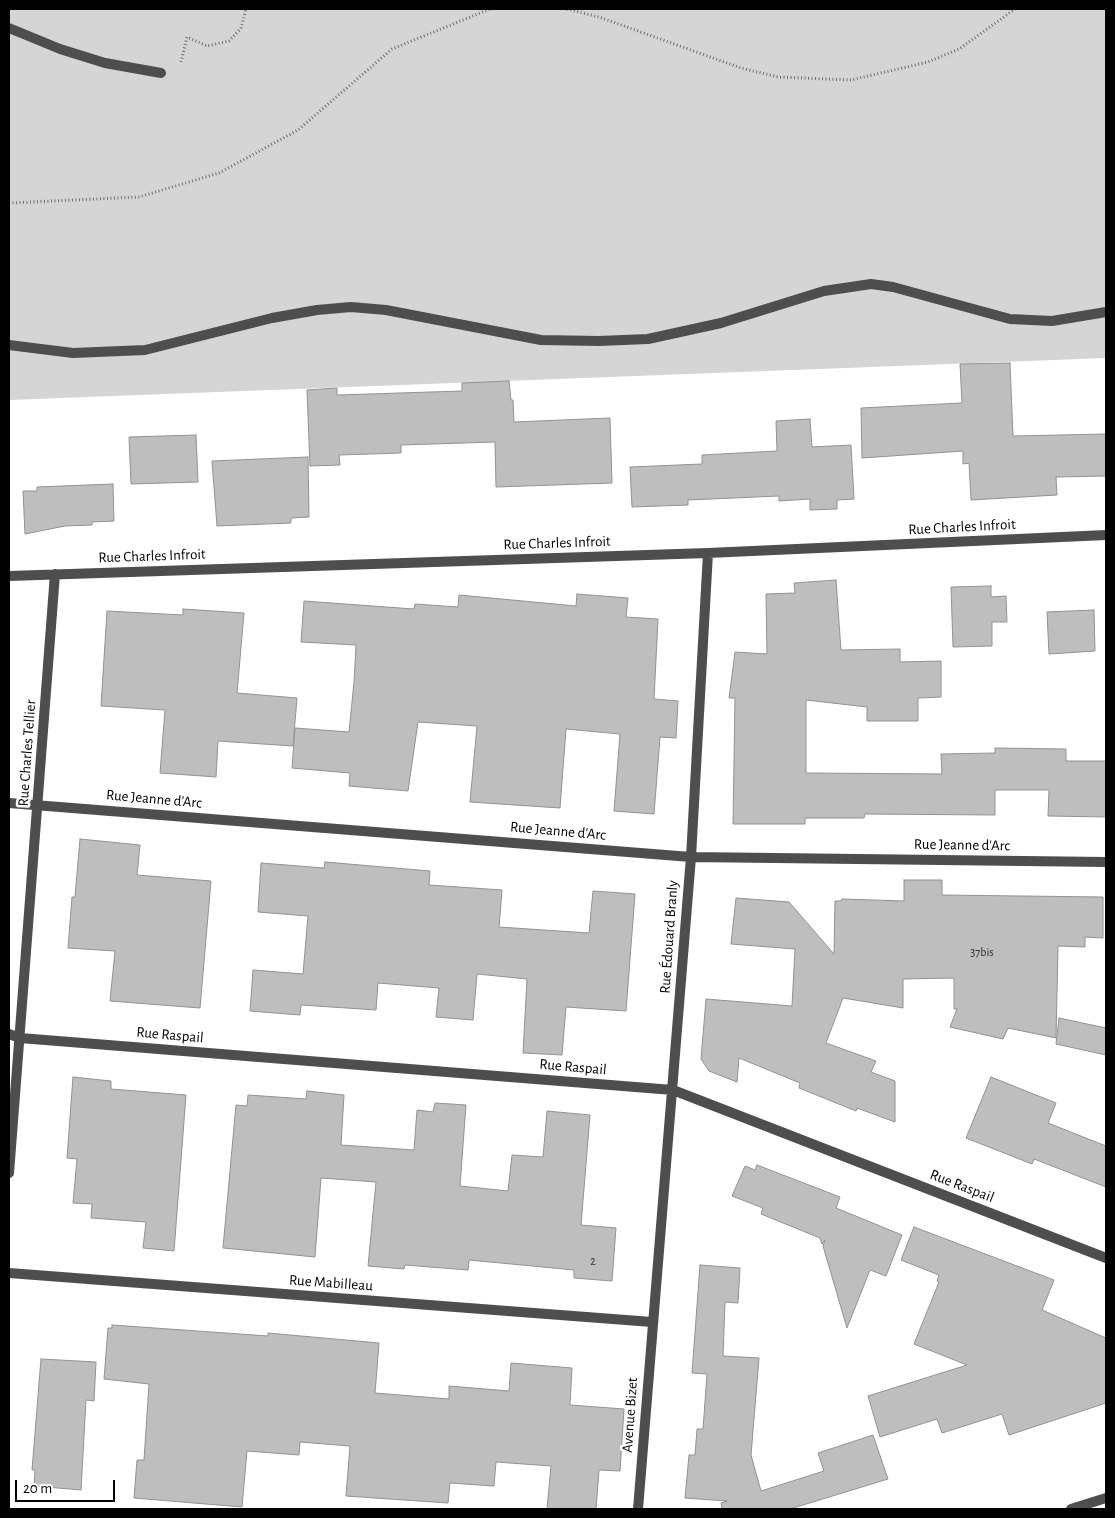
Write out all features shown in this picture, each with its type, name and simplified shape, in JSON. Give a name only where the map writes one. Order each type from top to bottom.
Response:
[{"type":"street","points":[[9,28],[60,49],[105,63],[161,74]]},
{"type":"street","points":[[9,345],[73,353],[137,351],[272,318],[317,310],[352,307],[386,310],[542,340],[599,341],[648,338],[721,323],[824,291],[872,284],[893,287],[1010,319],[1052,321],[1106,312]]},
{"type":"street","name":"Rue Charles Infroit","points":[[9,576],[708,553],[1106,535]]},
{"type":"street","name":"Rue Édouard Branly","points":[[652,1322],[673,1090],[690,857],[708,553]]},
{"type":"street","name":"Rue Charles Tellier","points":[[9,1173],[55,574]]},
{"type":"street","name":"Rue Jeanne d'Arc","points":[[9,803],[690,857],[1106,862]]},
{"type":"street","name":"Rue Raspail","points":[[9,1034],[20,1038],[673,1090],[1106,1258]]},
{"type":"street","name":"Rue Mabilleau","points":[[9,1273],[652,1322]]},
{"type":"street","name":"Avenue Bizet","points":[[638,1509],[652,1322]]},
{"type":"street","points":[[1071,1509],[1106,1498]]},
{"type":"path","points":[[161,74],[171,72],[180,66],[187,37],[207,46],[229,40],[241,28],[246,9]]},
{"type":"path","points":[[9,204],[139,197],[219,173],[298,130],[392,49],[490,9]]},
{"type":"path","points":[[567,9],[599,17],[742,68],[778,77],[850,80],[918,65],[944,56],[959,49],[1015,9]]},
{"type":"shaded area","points":[[9,9],[1106,9],[1106,358],[9,400]]},
{"type":"building","points":[[1010,363],[1013,436],[1106,434],[1106,476],[1056,477],[1057,495],[971,500],[969,463],[963,464],[963,451],[862,458],[861,408],[962,403],[960,364]]},
{"type":"building","points":[[509,381],[511,400],[513,400],[514,422],[610,418],[612,483],[496,487],[495,442],[401,445],[401,453],[339,455],[340,465],[310,466],[307,390],[337,388],[337,395],[462,391],[462,383]]},
{"type":"building","points":[[810,419],[812,447],[851,445],[854,499],[837,500],[837,509],[810,510],[810,499],[779,501],[779,496],[688,500],[688,505],[632,507],[630,467],[702,464],[702,455],[777,451],[776,421]]},
{"type":"building","points":[[196,435],[198,482],[131,484],[129,437]]},
{"type":"building","points":[[308,457],[309,517],[291,518],[291,523],[217,526],[212,461]]},
{"type":"building","points":[[113,484],[114,521],[92,522],[92,525],[65,526],[25,534],[23,491],[37,491],[37,487]]},
{"type":"building","points":[[836,580],[841,650],[900,649],[900,662],[941,661],[941,697],[918,698],[918,721],[867,721],[867,707],[806,700],[806,773],[942,774],[941,754],[995,753],[995,748],[1066,749],[1066,761],[1106,761],[1106,817],[1048,816],[1049,790],[995,790],[995,815],[865,814],[864,818],[805,818],[805,824],[733,824],[735,698],[729,698],[735,652],[767,654],[766,594],[795,593],[794,583]]},
{"type":"building","points":[[991,586],[991,597],[1006,596],[1007,622],[992,622],[992,646],[953,647],[951,587]]},
{"type":"building","points":[[577,594],[628,598],[626,617],[658,619],[654,699],[678,701],[676,738],[660,737],[654,814],[614,811],[620,734],[566,729],[560,808],[470,802],[477,726],[418,722],[408,791],[349,786],[350,773],[292,768],[295,728],[349,732],[354,682],[356,645],[301,642],[304,601],[414,609],[415,604],[458,607],[459,595],[576,606]]},
{"type":"building","points":[[183,609],[244,613],[237,693],[297,698],[293,746],[218,741],[216,777],[160,773],[165,710],[101,706],[107,611],[183,615]]},
{"type":"building","points":[[1094,610],[1095,651],[1049,654],[1047,612]]},
{"type":"building","points":[[80,839],[140,845],[137,875],[211,881],[200,1008],[110,1001],[115,951],[68,948],[72,897],[75,897]]},
{"type":"building","points":[[325,862],[430,871],[429,885],[502,890],[499,927],[589,933],[593,891],[635,894],[626,1011],[566,1007],[562,1055],[523,1053],[527,979],[477,974],[473,1020],[436,1017],[439,988],[378,983],[376,1010],[301,1005],[300,1015],[250,1011],[253,970],[303,974],[308,916],[258,912],[261,863],[324,868]]},
{"type":"building","points":[[904,880],[942,880],[942,895],[1103,897],[1103,938],[1085,937],[1085,947],[1058,946],[1056,1038],[1008,1028],[1003,1039],[950,1027],[957,1009],[954,1009],[954,978],[903,979],[903,1008],[843,998],[826,1043],[876,1061],[871,1072],[895,1081],[895,1122],[857,1108],[856,1111],[799,1088],[800,1083],[739,1058],[737,1082],[709,1071],[701,1059],[706,999],[792,1006],[795,949],[731,944],[736,898],[789,902],[834,954],[835,901],[841,901],[842,899],[904,901]]},
{"type":"building","points":[[1059,1018],[1106,1028],[1106,1055],[1056,1044]]},
{"type":"building","points":[[73,1077],[111,1081],[111,1089],[186,1095],[174,1251],[143,1248],[146,1222],[91,1218],[92,1204],[73,1203],[77,1159],[67,1158]]},
{"type":"building","points":[[991,1077],[1056,1103],[1048,1123],[1106,1146],[1106,1187],[1034,1159],[1032,1164],[966,1138]]},
{"type":"building","points":[[307,1091],[344,1095],[341,1145],[414,1150],[417,1110],[433,1112],[435,1103],[466,1105],[460,1186],[508,1191],[512,1155],[543,1157],[547,1111],[590,1115],[581,1225],[616,1228],[612,1281],[574,1278],[574,1270],[469,1260],[468,1270],[405,1265],[404,1269],[368,1266],[376,1182],[321,1178],[315,1257],[223,1248],[236,1105],[247,1106],[248,1095],[306,1099]]},
{"type":"building","points":[[757,1165],[840,1197],[836,1208],[902,1235],[886,1276],[870,1270],[847,1328],[823,1246],[825,1240],[822,1244],[820,1238],[761,1214],[763,1208],[732,1196],[745,1166],[755,1170]]},
{"type":"building","points":[[914,1227],[1054,1280],[1042,1310],[1106,1338],[1106,1403],[1009,1435],[1002,1414],[942,1433],[937,1419],[880,1437],[868,1396],[967,1365],[914,1344],[939,1282],[937,1281],[939,1275],[901,1260]]},
{"type":"building","points":[[700,1265],[740,1268],[738,1303],[725,1302],[723,1356],[759,1358],[751,1455],[761,1491],[824,1471],[818,1453],[873,1435],[888,1479],[790,1509],[722,1509],[721,1503],[727,1501],[685,1498],[689,1455],[695,1455],[697,1429],[703,1429],[707,1374],[692,1373]]},
{"type":"building","points":[[112,1325],[268,1336],[268,1333],[379,1343],[375,1393],[449,1399],[449,1386],[509,1391],[511,1363],[572,1368],[570,1405],[624,1409],[620,1471],[599,1470],[596,1509],[547,1509],[551,1466],[496,1462],[494,1486],[450,1483],[448,1503],[346,1496],[350,1446],[300,1442],[299,1455],[247,1451],[242,1507],[134,1498],[137,1460],[144,1460],[149,1384],[104,1379],[108,1328],[112,1328]]},
{"type":"building","points":[[41,1359],[96,1362],[94,1401],[86,1400],[81,1490],[34,1486],[35,1470],[32,1470]]}]
